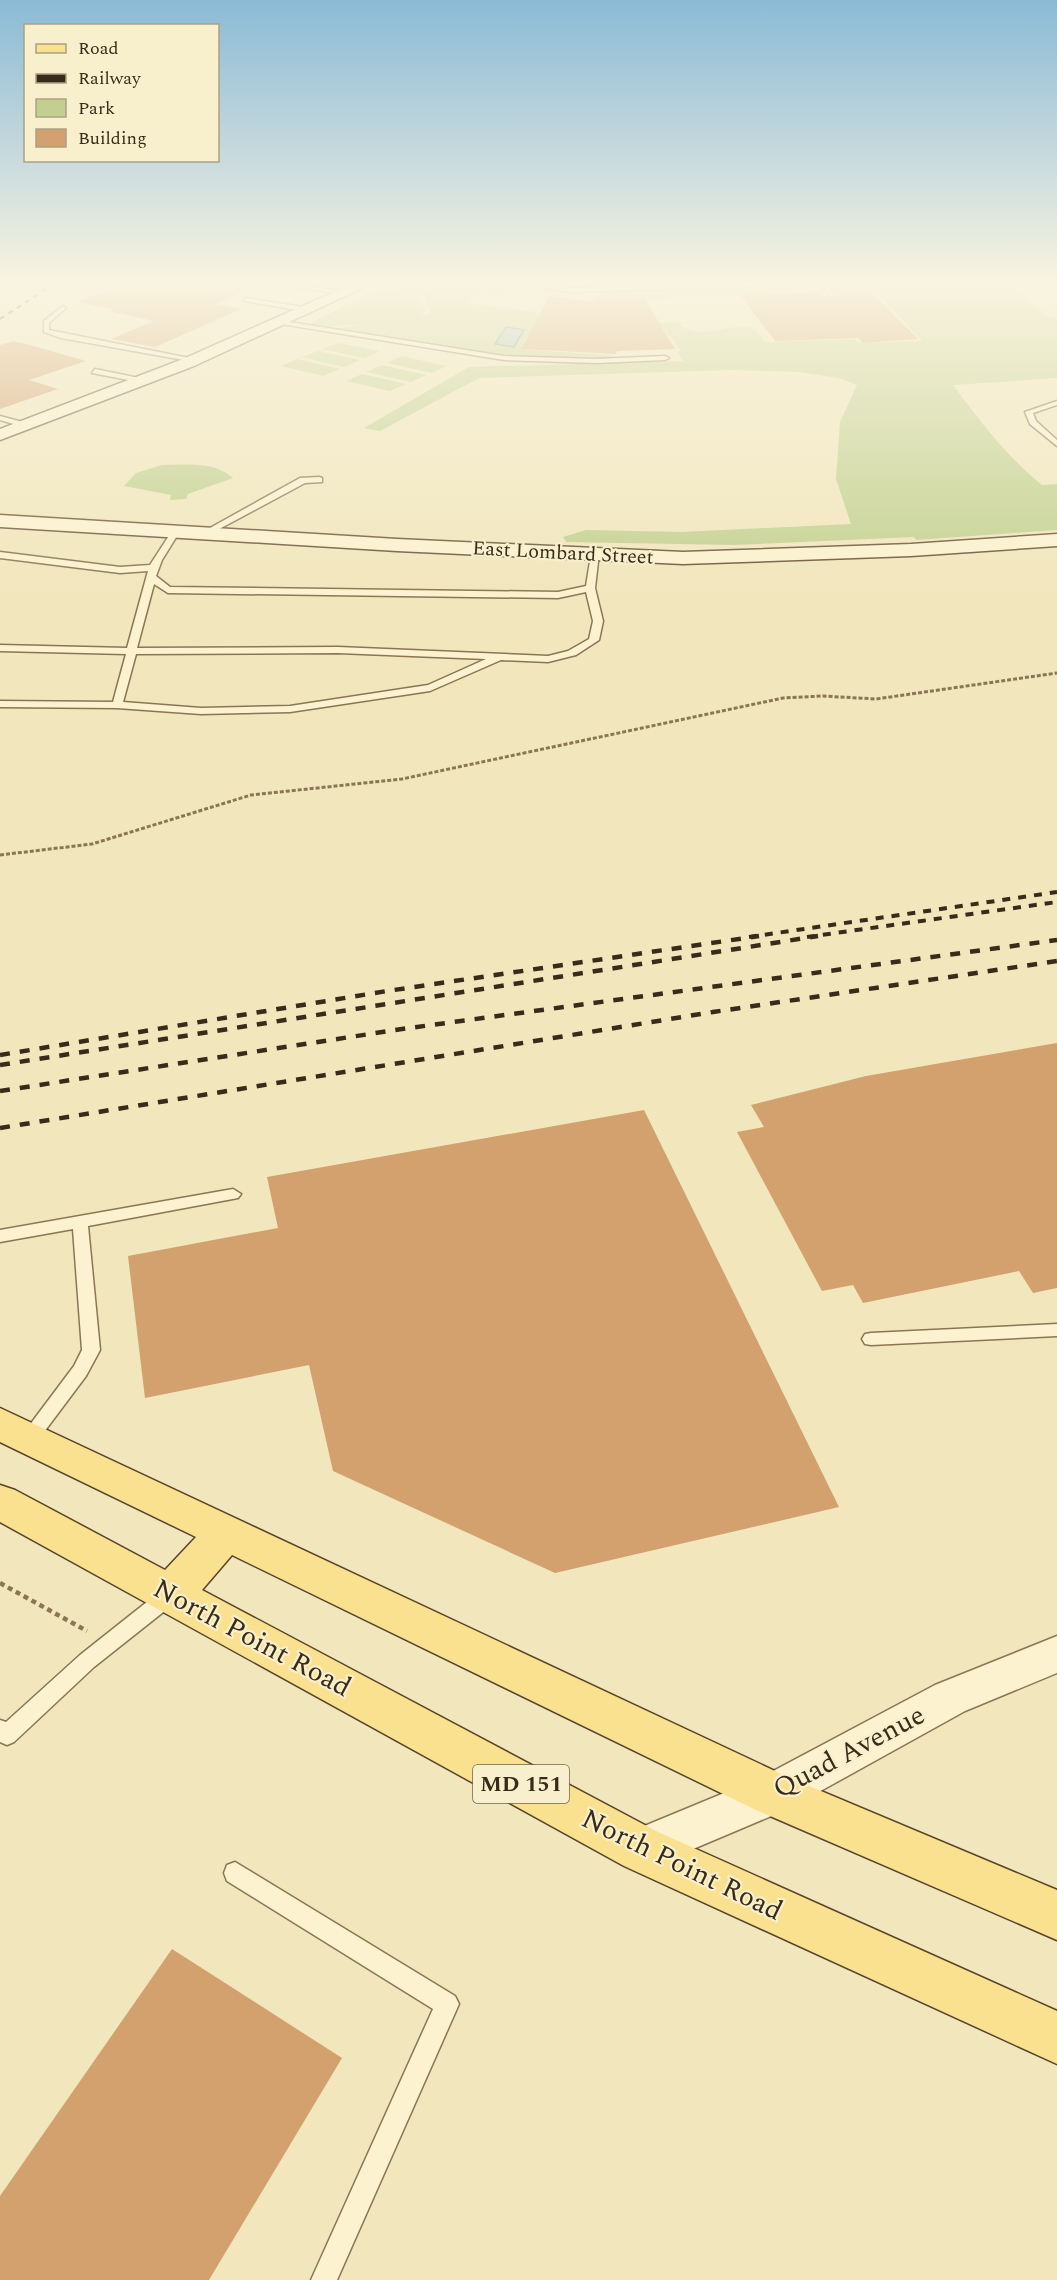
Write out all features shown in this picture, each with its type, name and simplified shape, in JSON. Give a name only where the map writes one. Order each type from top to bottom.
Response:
[{"type":"main road","points":[[0,435],[130,386]]},
{"type":"main road","points":[[0,451],[151,386]]},
{"type":"main road","name":"East Lombard Street","points":[[0,521],[596,555],[761,557],[1057,540]]},
{"type":"main road","name":"East Lombard Street","points":[[0,526],[69,525]]},
{"type":"main road","points":[[15,1432],[773,1794],[1057,1915]]},
{"type":"main road","name":"North Point Road","points":[[0,1502],[641,1849],[1057,2038]]},
{"type":"main road","points":[[171,1594],[226,1533]]},
{"type":"street","name":"Quad Avenue","points":[[641,1849],[773,1794],[950,1698],[1057,1654]]},
{"type":"lane","points":[[1057,403],[1029,412],[1033,422],[1057,444]]},
{"type":"lane","points":[[0,418],[27,426]]},
{"type":"lane","points":[[205,533],[303,480],[319,480]]},
{"type":"lane","points":[[117,705],[154,569],[176,531]]},
{"type":"lane","points":[[0,555],[120,570],[154,569]]},
{"type":"lane","points":[[0,648],[132,651],[338,650],[548,659],[572,653],[594,640],[598,621],[590,588],[596,555]]},
{"type":"lane","points":[[154,569],[168,590],[558,595],[590,588]]},
{"type":"lane","points":[[0,704],[117,705],[201,711],[290,710],[430,688],[499,657]]},
{"type":"lane","points":[[0,1236],[233,1194]]},
{"type":"lane","points":[[15,1432],[80,1371],[91,1350],[80,1222]]},
{"type":"lane","points":[[871,1339],[1057,1330]]},
{"type":"lane","points":[[2,1737],[108,1643],[171,1594]]},
{"type":"lane","points":[[235,1874],[447,2004],[324,2280]]},
{"type":"path","points":[[0,855],[92,844],[251,795],[402,779],[783,698],[823,696],[876,699],[1057,673]]},
{"type":"path","points":[[0,1583],[108,1643]]},
{"type":"green space","points":[[370,386],[401,386],[390,391]]},
{"type":"green space","points":[[436,386],[463,386],[380,431],[364,428]]},
{"type":"green space","points":[[856,386],[954,386],[1005,450],[1029,474],[1042,485],[1057,484],[1057,530],[916,540],[914,537],[733,545],[566,542],[563,537],[586,530],[682,532],[851,524],[836,479],[840,422]]},
{"type":"green space","points":[[162,465],[209,466],[233,478],[188,494],[186,499],[170,500],[171,495],[124,486],[136,473]]},
{"type":"building","points":[[0,386],[50,386],[58,389],[0,409]]},
{"type":"building","points":[[1057,1043],[1057,1288],[1033,1293],[1019,1271],[863,1303],[853,1285],[822,1291],[737,1132],[764,1127],[751,1105],[866,1076]]},
{"type":"building","points":[[644,1110],[839,1507],[555,1573],[333,1471],[309,1365],[145,1398],[128,1256],[278,1228],[267,1177]]},
{"type":"building","points":[[172,1949],[342,2058],[209,2280],[0,2280],[0,2196]]},
{"type":"railway","points":[[749,937],[1057,892]]},
{"type":"railway","points":[[807,937],[1057,902]]},
{"type":"railway","points":[[0,1055],[387,991],[759,936]]},
{"type":"railway","points":[[0,1065],[818,936]]},
{"type":"railway","points":[[0,1091],[402,1029],[1057,940]]},
{"type":"railway","points":[[0,1128],[713,1012],[1057,961]]}]
